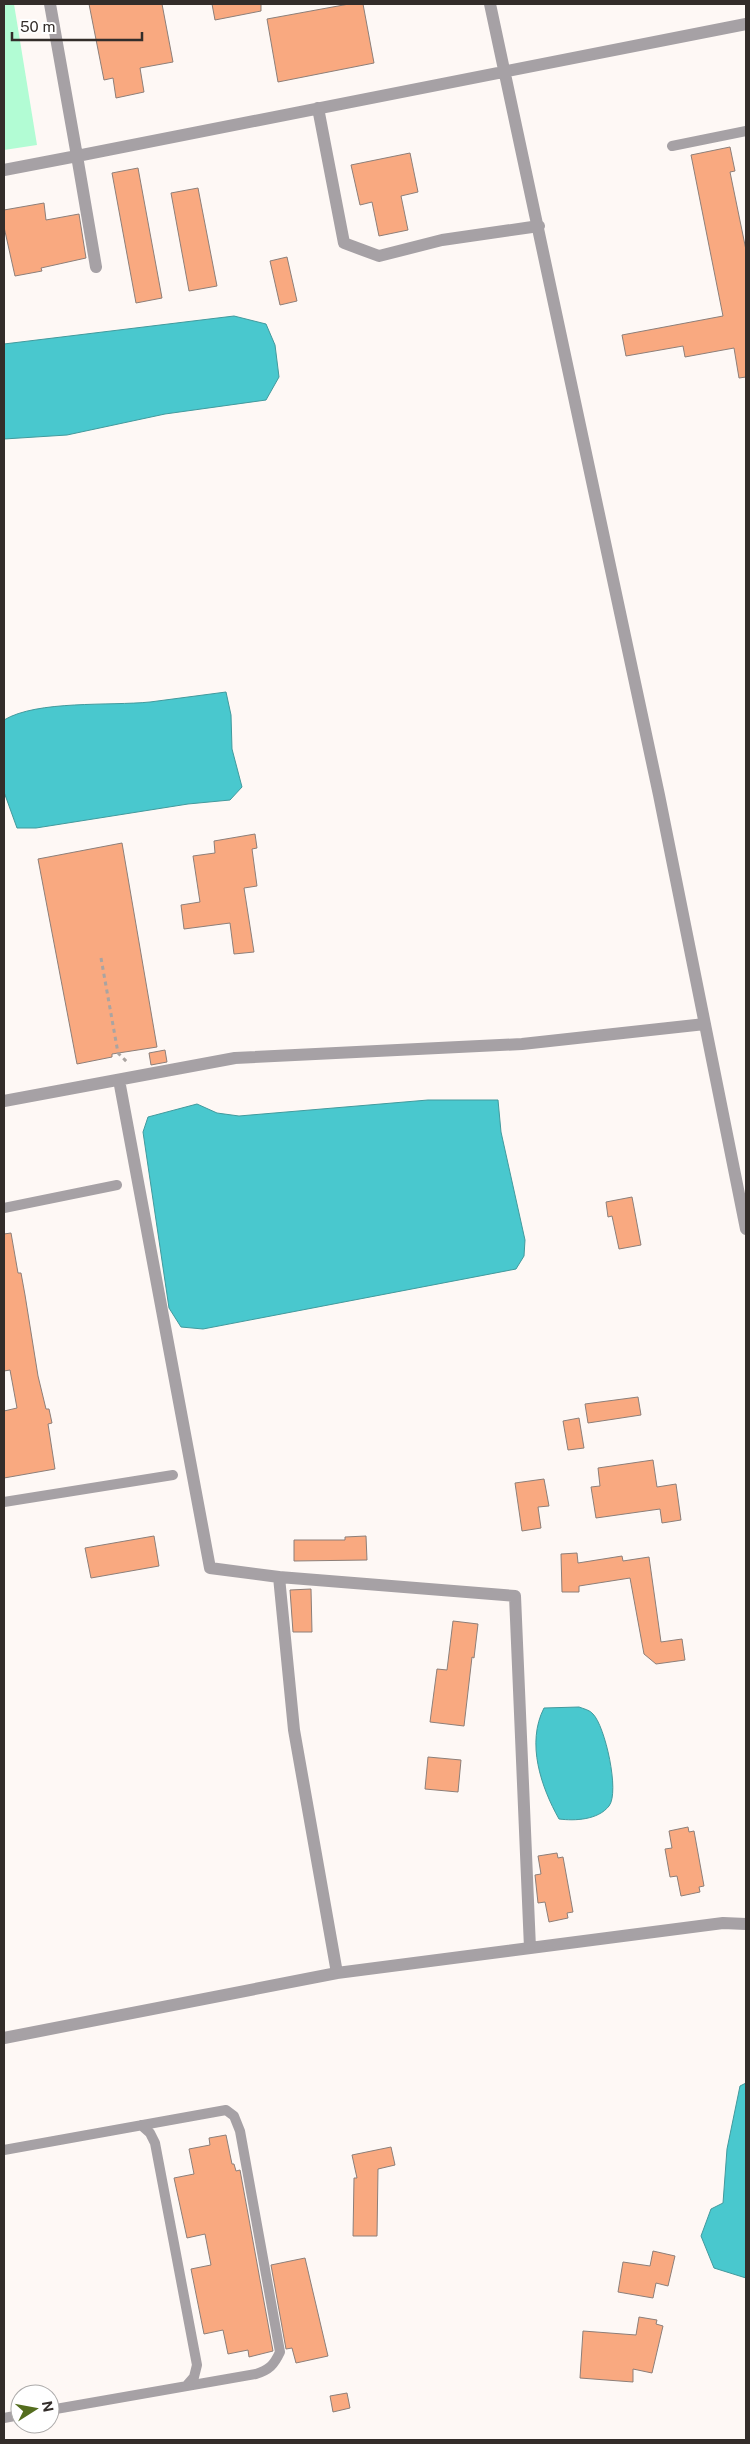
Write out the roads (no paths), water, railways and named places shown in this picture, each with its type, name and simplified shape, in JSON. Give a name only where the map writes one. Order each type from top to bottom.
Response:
[{"type":"street","points":[[50,4],[96,267]]},
{"type":"street","points":[[490,4],[539,226],[746,1229]]},
{"type":"street","points":[[4,170],[746,24]]},
{"type":"street","points":[[318,108],[344,243],[378,256],[442,240],[539,226]]},
{"type":"street","points":[[4,1101],[235,1058],[522,1044],[705,1024]]},
{"type":"street","points":[[119,1080],[210,1568],[279,1577],[515,1596],[530,1948]]},
{"type":"street","points":[[279,1577],[294,1730],[337,1973]]},
{"type":"street","points":[[4,2038],[337,1973],[723,1923],[746,1924]]},
{"type":"lane","points":[[672,146],[746,131]]},
{"type":"lane","points":[[4,1208],[117,1185]]},
{"type":"lane","points":[[4,1502],[172,1475]]},
{"type":"lane","points":[[4,2150],[226,2110],[234,2116],[240,2131],[280,2352],[275,2364],[268,2370],[60,2408]]},
{"type":"lane","points":[[141,2125],[150,2133],[155,2143],[197,2365],[194,2377],[187,2386]]},
{"type":"water","points":[[234,316],[266,324],[275,345],[279,377],[266,400],[165,414],[67,435],[4,439],[4,344]]},
{"type":"water","points":[[226,692],[231,715],[232,749],[242,787],[230,800],[188,804],[36,828],[17,828],[4,792],[4,720],[35,709],[74,705],[150,702]]},
{"type":"water","points":[[428,1100],[498,1100],[501,1132],[525,1240],[524,1256],[516,1269],[203,1329],[181,1327],[169,1308],[143,1132],[148,1117],[197,1104],[217,1113],[239,1116]]},
{"type":"water","points":[[579,1707],[592,1713],[602,1731],[610,1759],[613,1787],[612,1799],[604,1811],[593,1817],[572,1820],[559,1819],[552,1806],[538,1765],[536,1736],[544,1708]]},
{"type":"water","points":[[746,2083],[746,2278],[714,2268],[701,2236],[711,2209],[723,2203],[727,2149],[740,2086]]}]
